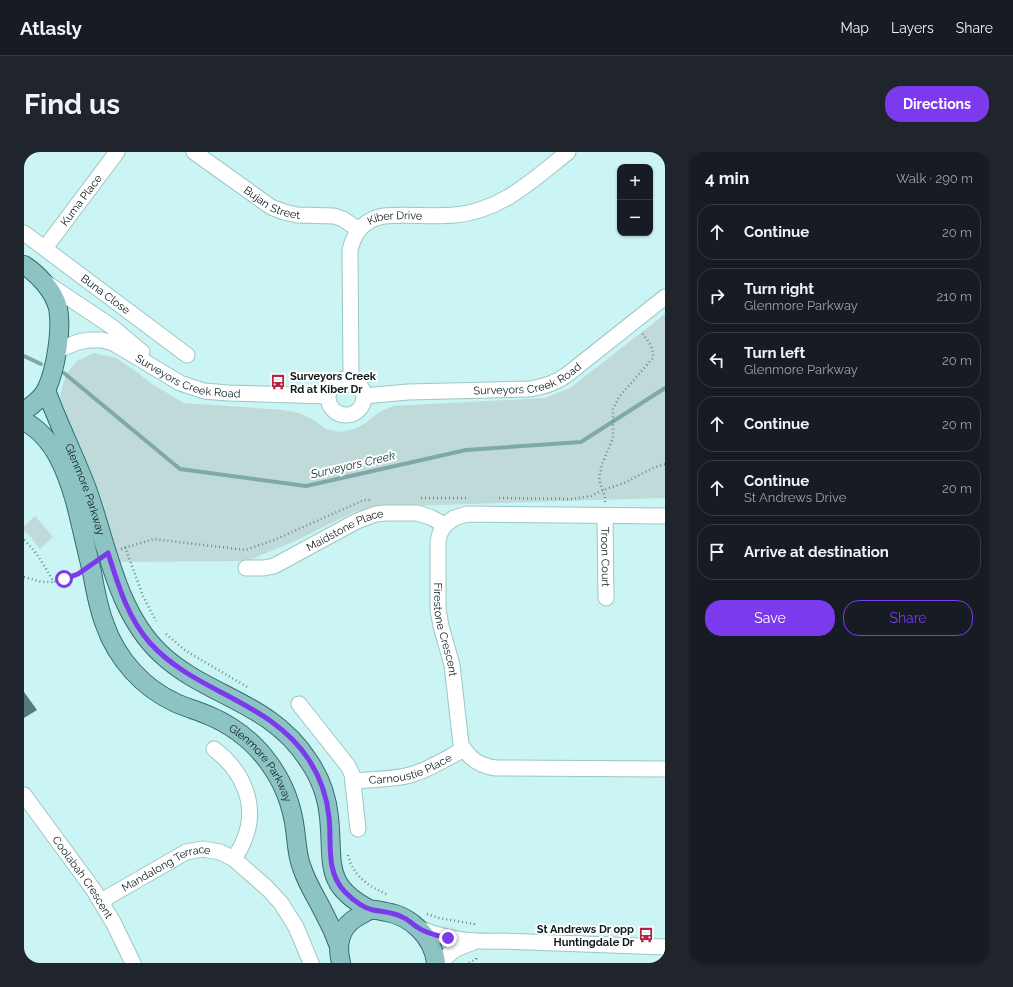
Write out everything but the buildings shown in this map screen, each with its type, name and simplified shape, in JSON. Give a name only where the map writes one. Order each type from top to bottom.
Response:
[{"type":"main road","points":[[24,265],[40,278],[52,293],[58,307],[59,328],[52,372],[46,390],[37,402],[24,411]]},
{"type":"main road","name":"Glenmore Parkway","points":[[46,390],[86,488],[125,603],[132,617],[149,642],[185,673],[269,719],[287,733],[301,750],[315,771],[327,804],[330,828],[331,862],[336,880],[350,897],[371,910]]},
{"type":"main road","name":"Glenmore Parkway","points":[[24,421],[44,436],[55,451],[61,463],[75,501],[101,614],[109,635],[119,654],[136,675],[148,686],[168,699],[209,716],[228,726],[246,738],[269,763],[282,784],[294,821],[298,857],[301,867],[307,883],[326,917],[338,944],[338,953],[341,963]]},
{"type":"main road","points":[[338,944],[343,932],[351,921],[371,910],[394,913],[411,922],[418,928],[434,950],[436,963]]},
{"type":"street","name":"Kuma Place","points":[[44,248],[117,152]]},
{"type":"street","name":"Bujan Street","points":[[194,152],[271,207],[297,215],[334,216],[343,219],[359,230]]},
{"type":"street","name":"Kiber Drive","points":[[351,379],[350,250],[353,240],[359,230],[370,221],[384,216],[455,215],[485,209],[502,202],[515,194],[568,152]]},
{"type":"street","name":"Buna Close","points":[[24,233],[187,355]]},
{"type":"street","points":[[40,278],[111,326],[170,377]]},
{"type":"street","name":"Surveyors Creek Road","points":[[364,396],[408,392],[530,389],[545,386],[558,381],[568,374],[665,297]]},
{"type":"street","name":"Surveyors Creek Road","points":[[56,350],[78,342],[102,340],[113,343],[170,377],[193,388],[215,393],[328,396]]},
{"type":"street","points":[[351,379],[360,385],[364,396],[364,402],[358,412],[346,416],[335,412],[330,408],[328,402],[328,391],[335,382],[351,379]]},
{"type":"street","name":"Maidstone Place","points":[[246,568],[264,568],[274,566],[357,521],[376,514],[417,513],[430,517],[445,525]]},
{"type":"street","points":[[445,525],[454,518],[467,514],[665,516]]},
{"type":"street","name":"Troon Court","points":[[605,516],[606,598]]},
{"type":"street","name":"Firestone Crescent","points":[[445,525],[440,533],[438,542],[438,610],[452,665],[459,736],[464,749],[473,760],[479,764],[496,768],[665,769]]},
{"type":"street","name":"Carnoustie Place","points":[[299,704],[348,766],[354,780],[358,829]]},
{"type":"street","points":[[214,748],[227,760],[237,773],[245,789],[249,803],[247,833],[234,859]]},
{"type":"street","name":"Carnoustie Place","points":[[354,780],[398,778],[412,775],[464,749]]},
{"type":"street","name":"Coolabah Crescent","points":[[24,795],[101,901],[134,963]]},
{"type":"street","name":"Mandalong Terrace","points":[[101,901],[180,855],[192,850],[213,850],[226,854],[234,859],[281,903],[296,927],[311,963]]},
{"type":"street","points":[[418,928],[448,938],[476,942],[502,941],[665,947]]},
{"type":"street","points":[[442,963],[453,950],[476,942]]},
{"type":"path","points":[[605,516],[605,497],[599,480],[602,464],[613,438],[613,409],[619,397],[653,358],[652,346],[634,322]]},
{"type":"path","points":[[24,540],[34,549],[43,561],[54,582]]},
{"type":"path","points":[[108,553],[125,547]]},
{"type":"path","points":[[24,577],[42,582],[54,582],[78,574],[90,566]]},
{"type":"shaded area","points":[[665,314],[665,498],[375,507],[354,512],[293,542],[247,561],[120,562],[60,396],[66,374],[77,361],[94,353],[116,358],[152,384],[184,403],[283,410],[299,413],[312,419],[326,429],[340,432],[354,429],[366,423],[378,413],[393,406],[545,398],[570,388]]},
{"type":"shaded area","points":[[35,516],[53,537],[40,549],[24,531],[24,526]]},
{"type":"waterway","name":"Surveyors Creek","points":[[24,356],[41,364]]},
{"type":"waterway","name":"Surveyors Creek","points":[[64,373],[180,469],[306,486],[466,450],[581,442],[665,388]]},
{"type":"place","name":"Surveyors Creek Rd at Kiber Dr","points":[[278,382]]},
{"type":"place","name":"St Andrews Dr opp Huntingdale Dr","points":[[646,935]]},
{"type":"route","points":[[64,579],[78,574],[108,553],[125,603],[132,617],[149,642],[172,664],[185,673],[253,709],[278,725],[287,733],[309,760],[320,782],[327,804],[330,828],[330,851],[333,871],[336,880],[345,892],[361,905],[371,910],[394,913],[403,917],[418,928],[448,938]]}]
